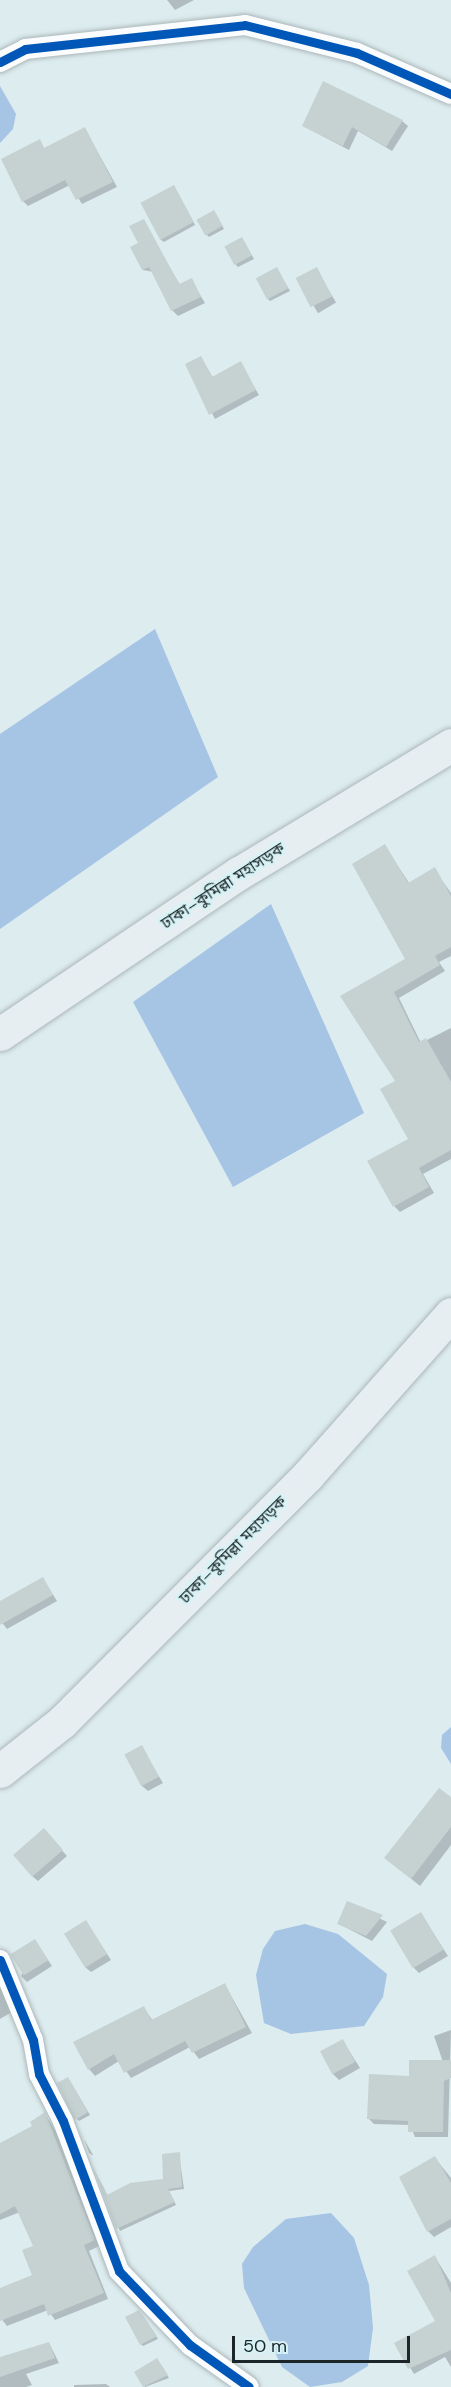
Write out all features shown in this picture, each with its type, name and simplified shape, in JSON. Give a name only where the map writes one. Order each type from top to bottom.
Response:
[{"type":"highway","name":"ঢাকা–কুমিল্লা মহাসড়ক","points":[[0,1034],[239,873],[451,745]]},
{"type":"highway","name":"ঢাকা–কুমিল্লা মহাসড়ক","points":[[0,1771],[62,1722],[308,1476],[451,1314]]},
{"type":"street","points":[[0,62],[25,49],[245,25],[357,53],[451,94]]},
{"type":"street","points":[[0,1960],[33,2040],[39,2074],[63,2121],[119,2271],[190,2345],[249,2387]]},
{"type":"water","points":[[0,86],[16,114],[13,129],[0,143]]},
{"type":"water","points":[[155,629],[218,777],[0,929],[0,734]]},
{"type":"water","points":[[271,904],[364,1113],[233,1187],[133,1002]]},
{"type":"water","points":[[451,1727],[451,1764],[441,1748],[442,1735]]},
{"type":"water","points":[[305,1924],[338,1934],[387,1974],[383,1997],[364,2026],[291,2034],[264,2023],[256,1975],[263,1949],[275,1931]]},
{"type":"water","points":[[331,2213],[354,2238],[369,2285],[373,2328],[368,2366],[342,2382],[310,2387],[282,2367],[244,2288],[242,2264],[253,2247],[286,2219]]},
{"type":"building","points":[[323,81],[403,120],[386,147],[352,127],[343,146],[302,126]]},
{"type":"building","points":[[85,127],[113,182],[76,200],[65,180],[22,202],[1,159],[40,139],[44,148]]},
{"type":"building","points":[[174,185],[194,222],[160,240],[140,203]]},
{"type":"building","points":[[214,210],[223,226],[205,235],[197,220]]},
{"type":"building","points":[[144,219],[179,284],[192,278],[201,297],[171,311],[149,267],[142,270],[130,247],[138,243],[129,226]]},
{"type":"building","points":[[242,237],[252,256],[234,265],[224,246]]},
{"type":"building","points":[[277,267],[288,288],[267,299],[256,278]]},
{"type":"building","points":[[317,267],[332,296],[311,307],[296,278]]},
{"type":"building","points":[[201,356],[212,377],[241,361],[256,390],[209,415],[185,364]]},
{"type":"building","points":[[385,844],[408,883],[435,867],[451,896],[451,947],[435,956],[440,965],[394,992],[419,1042],[426,1038],[451,1082],[451,1150],[419,1168],[429,1187],[393,1207],[367,1161],[408,1139],[380,1089],[395,1081],[340,996],[405,959],[352,864]]},
{"type":"building","points":[[43,1577],[53,1595],[0,1625],[0,1601]]},
{"type":"building","points":[[142,1745],[159,1777],[141,1786],[124,1754]]},
{"type":"building","points":[[439,1788],[451,1797],[451,1827],[411,1879],[384,1858]]},
{"type":"building","points":[[44,1828],[63,1850],[32,1877],[13,1855]]},
{"type":"building","points":[[347,1901],[383,1915],[366,1936],[337,1924]]},
{"type":"building","points":[[421,1912],[444,1950],[413,1968],[390,1931]]},
{"type":"building","points":[[86,1920],[107,1954],[85,1968],[64,1934]]},
{"type":"building","points":[[35,1939],[48,1960],[24,1976],[10,1954]]},
{"type":"building","points":[[225,1983],[246,2027],[192,2053],[185,2041],[124,2073],[114,2054],[88,2070],[73,2042],[144,2006],[151,2020]]},
{"type":"building","points":[[343,2039],[355,2062],[332,2074],[320,2051]]},
{"type":"building","points":[[409,2060],[451,2060],[451,2078],[444,2081],[443,2132],[408,2132],[408,2121],[367,2119],[369,2074],[409,2076]]},
{"type":"building","points":[[68,2077],[88,2112],[75,2120],[57,2083]]},
{"type":"building","points":[[45,2112],[95,2240],[84,2245],[104,2293],[48,2316],[44,2304],[0,2321],[0,2288],[32,2275],[22,2250],[33,2246],[15,2206],[0,2214],[0,2143],[32,2126],[30,2122]]},
{"type":"building","points":[[180,2152],[182,2187],[168,2189],[175,2202],[116,2229],[92,2165],[107,2195],[130,2183],[163,2179],[162,2154]]},
{"type":"building","points":[[435,2156],[451,2183],[451,2219],[427,2232],[399,2177]]},
{"type":"building","points":[[435,2255],[451,2293],[451,2350],[408,2369],[394,2343],[435,2321],[407,2271]]},
{"type":"building","points":[[139,2310],[157,2336],[140,2345],[125,2317]]},
{"type":"building","points":[[49,2342],[55,2358],[0,2377],[0,2357]]},
{"type":"building","points":[[157,2358],[168,2375],[143,2387],[134,2372]]},
{"type":"cycle path","points":[[0,62],[25,49],[245,25],[357,53],[451,94]]},
{"type":"cycle path","points":[[0,1960],[33,2040],[39,2074],[63,2121],[119,2271],[190,2345],[249,2387]]}]
